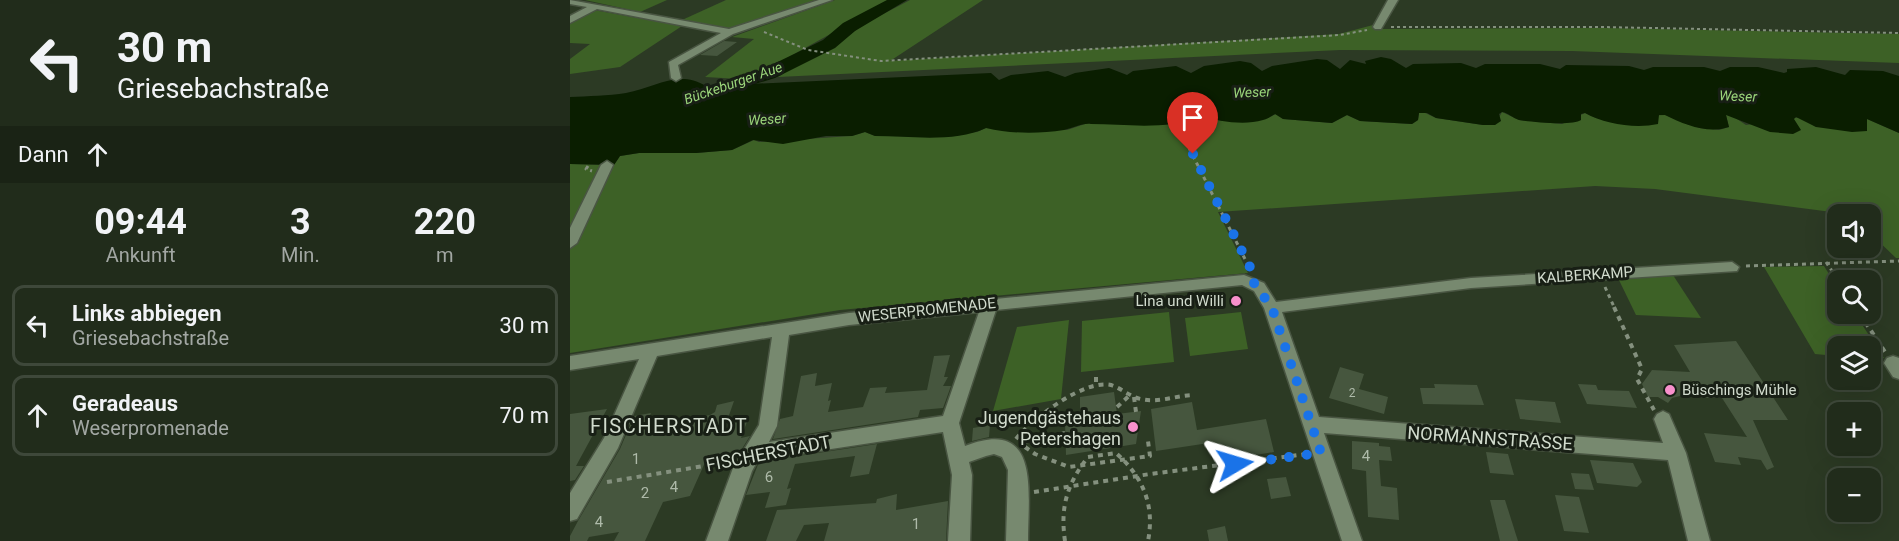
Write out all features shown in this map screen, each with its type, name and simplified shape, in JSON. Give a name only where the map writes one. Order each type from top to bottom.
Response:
[{"type":"street","points":[[676,78],[673,64],[730,32],[828,0]]},
{"type":"street","points":[[1378,27],[1394,0]]},
{"type":"street","points":[[570,1],[730,32]]},
{"type":"street","points":[[570,20],[596,6]]},
{"type":"street","points":[[570,243],[607,165]]},
{"type":"street","name":"KALBERKAMP","points":[[1272,308],[1471,282],[1732,267]]},
{"type":"street","name":"WESERPROMENADE","points":[[570,363],[849,319],[1228,280],[1244,280],[1254,283]]},
{"type":"street","points":[[1254,283],[1272,308],[1352,541]]},
{"type":"street","points":[[959,541],[962,475],[950,423],[990,303]]},
{"type":"street","points":[[717,541],[743,468],[755,452],[768,426],[782,330]]},
{"type":"street","points":[[570,512],[611,442],[651,351]]},
{"type":"street","points":[[1663,419],[1676,453],[1699,541]]},
{"type":"street","name":"FISCHERSTADT","points":[[755,452],[950,423]]},
{"type":"street","name":"NORMANNSTRASSE","points":[[1311,424],[1670,452]]},
{"type":"street","points":[[958,458],[989,446],[1008,444],[1016,460],[1017,541]]},
{"type":"path","points":[[751,26],[808,50],[881,61],[1340,35],[1378,27],[1591,27],[1899,33]]},
{"type":"path","points":[[1182,134],[1255,277],[1254,283]]},
{"type":"path","points":[[1732,267],[1899,261]]},
{"type":"path","points":[[1826,262],[1831,270]]},
{"type":"path","points":[[1600,274],[1642,369],[1637,379],[1646,398],[1663,419]]},
{"type":"path","points":[[1867,324],[1896,368]]},
{"type":"path","points":[[1096,377],[1096,385]]},
{"type":"path","points":[[1008,444],[1042,413],[1082,390],[1096,385],[1110,385],[1132,396],[1165,400],[1192,395]]},
{"type":"path","points":[[1117,407],[1132,396]]},
{"type":"path","points":[[1132,396],[1136,412]]},
{"type":"path","points":[[1165,400],[1166,406]]},
{"type":"path","points":[[1008,444],[1065,434]]},
{"type":"path","points":[[1023,442],[1026,448],[1035,454],[1069,467],[1150,456],[1148,441]]},
{"type":"path","points":[[1101,450],[1102,455]]},
{"type":"path","name":"FISCHERSTADT","points":[[587,484],[635,479],[685,468],[739,460],[755,452]]},
{"type":"path","points":[[1065,541],[1062,524],[1067,487],[1088,457],[1116,453],[1139,476],[1147,493],[1152,527],[1148,541]]},
{"type":"path","points":[[1018,495],[1139,476],[1321,453]]},
{"type":"green space","points":[[585,0],[667,0],[640,12]]},
{"type":"green space","points":[[726,0],[816,0],[731,30],[682,20]]},
{"type":"green space","points":[[835,0],[892,0],[767,69],[740,79],[705,77],[754,39],[732,37]]},
{"type":"green space","points":[[910,0],[983,0],[890,61],[1339,34],[1373,25],[1382,29],[1603,28],[1899,34],[1899,63],[1572,51],[1340,50],[778,77],[796,64],[832,48],[864,24]]},
{"type":"green space","points":[[594,10],[682,26],[620,67],[570,74],[570,59],[590,44],[570,43],[570,22]]},
{"type":"green space","points":[[1502,112],[1519,120],[1562,124],[1585,113],[1596,118],[1665,115],[1700,128],[1719,130],[1729,127],[1726,115],[1731,115],[1746,125],[1801,117],[1816,127],[1867,119],[1899,133],[1899,258],[1896,258],[1881,244],[1881,204],[1827,204],[1827,211],[1655,189],[1595,186],[1218,212],[1248,273],[840,310],[570,353],[570,164],[614,165],[620,156],[639,153],[696,153],[732,150],[754,140],[759,142],[852,136],[865,132],[875,136],[939,136],[977,132],[986,128],[1067,130],[1088,123],[1148,125],[1189,121],[1200,116],[1211,120],[1268,118],[1276,114],[1283,119],[1332,123],[1347,115],[1360,121],[1412,124],[1418,120],[1419,113],[1483,125],[1495,125]]},
{"type":"green space","points":[[1824,266],[1827,271],[1827,324],[1862,324],[1870,336],[1827,336],[1827,355],[1815,354],[1764,267]]},
{"type":"green space","points":[[1671,272],[1701,318],[1636,315],[1617,276]]},
{"type":"green space","points":[[1169,312],[1174,362],[1081,372],[1082,321]]},
{"type":"green space","points":[[1241,312],[1248,349],[1190,356],[1185,318]]},
{"type":"green space","points":[[1069,320],[1061,399],[993,411],[1017,327]]},
{"type":"water","name":"Weser","points":[[1381,57],[1391,59],[1406,68],[1413,64],[1461,63],[1476,68],[1485,64],[1540,64],[1560,69],[1566,65],[1629,66],[1644,70],[1653,67],[1704,67],[1720,71],[1730,67],[1758,67],[1784,73],[1787,69],[1816,67],[1845,75],[1850,70],[1883,71],[1899,76],[1899,133],[1867,119],[1867,131],[1852,132],[1816,127],[1796,117],[1794,119],[1801,130],[1793,134],[1770,132],[1726,115],[1729,127],[1705,129],[1665,115],[1659,115],[1658,124],[1630,126],[1611,123],[1585,113],[1581,114],[1581,120],[1577,122],[1561,123],[1519,120],[1502,112],[1499,114],[1501,121],[1495,125],[1436,118],[1427,113],[1419,113],[1418,120],[1412,124],[1360,121],[1347,115],[1332,123],[1283,119],[1275,114],[1265,120],[1247,123],[1200,116],[1174,124],[1088,124],[1064,130],[1035,133],[986,128],[960,136],[946,137],[875,136],[865,132],[852,136],[826,136],[783,144],[753,140],[732,150],[696,153],[639,153],[620,156],[614,165],[570,164],[570,97],[626,93],[676,79],[695,81],[706,86],[991,73],[999,80],[1011,75],[1048,71],[1065,77],[1075,73],[1109,68],[1127,75],[1133,71],[1176,66],[1191,73],[1204,66],[1240,61],[1251,63],[1262,71],[1272,66],[1317,59],[1327,60],[1340,69],[1350,60],[1366,64],[1365,61]]},
{"type":"building","points":[[724,41],[737,42],[717,56],[700,55]]},
{"type":"building","points":[[1736,341],[1788,420],[1753,420],[1774,467],[1767,470],[1761,460],[1738,457],[1741,465],[1715,462],[1704,433],[1747,437],[1722,398],[1701,398],[1691,380],[1680,396],[1672,398],[1668,403],[1658,397],[1648,397],[1642,384],[1652,370],[1690,372],[1674,345]]},
{"type":"building","points":[[950,355],[944,377],[948,377],[943,386],[951,386],[943,408],[920,410],[918,417],[773,439],[780,419],[793,416],[801,376],[817,373],[815,386],[832,383],[828,412],[863,407],[870,388],[887,387],[885,393],[927,390],[934,356]]},
{"type":"building","points":[[1340,367],[1364,374],[1359,389],[1388,397],[1384,414],[1329,398]]},
{"type":"building","points":[[1434,384],[1477,385],[1484,405],[1423,404],[1420,388],[1435,388]]},
{"type":"building","points":[[1578,384],[1596,385],[1598,390],[1629,391],[1637,408],[1587,404]]},
{"type":"building","points":[[1114,392],[1117,414],[1141,411],[1136,444],[1066,455],[1065,422],[1080,420],[1080,397]]},
{"type":"building","points":[[1515,399],[1555,402],[1561,423],[1520,419]]},
{"type":"building","points":[[734,401],[727,421],[748,419],[741,438],[750,436],[738,455],[707,458],[690,496],[663,502],[645,541],[614,541],[619,532],[589,537],[587,541],[570,541],[570,536],[578,521],[620,449],[634,416],[651,413],[648,420],[659,418],[657,424],[710,415],[715,412],[717,405]]},
{"type":"building","points":[[1192,402],[1197,430],[1266,419],[1274,452],[1214,462],[1209,443],[1156,451],[1151,409]]},
{"type":"building","points":[[607,409],[576,466],[584,466],[575,480],[570,481],[570,414]]},
{"type":"building","points":[[990,425],[989,437],[972,441],[973,428]]},
{"type":"building","points":[[1352,441],[1379,443],[1379,446],[1390,447],[1392,461],[1379,460],[1381,486],[1397,488],[1399,520],[1368,517],[1366,471],[1352,469]]},
{"type":"building","points":[[877,444],[869,474],[850,477],[855,456],[795,464],[787,489],[791,488],[786,505],[765,508],[770,492],[746,495],[759,462]]},
{"type":"building","points":[[1486,452],[1508,454],[1514,475],[1490,473]]},
{"type":"building","points":[[1590,460],[1633,463],[1642,482],[1637,487],[1597,483]]},
{"type":"building","points":[[1571,473],[1589,474],[1594,490],[1575,489]]},
{"type":"building","points":[[1286,477],[1291,496],[1271,499],[1267,479]]},
{"type":"building","points":[[897,494],[896,510],[948,501],[946,541],[824,541],[829,523],[804,525],[796,541],[766,541],[777,510],[876,503],[877,499]]},
{"type":"building","points":[[1555,495],[1579,497],[1589,533],[1564,531]]},
{"type":"building","points":[[1490,500],[1505,500],[1518,541],[1500,541]]},
{"type":"building","points":[[1225,526],[1228,541],[1209,541],[1207,530]]},
{"type":"waterway","name":"Bückeburger Aue","points":[[696,96],[768,74],[829,44],[849,27],[899,0]]},
{"type":"place","name":"Lina und Willi","points":[[1236,301]]},
{"type":"place","name":"Büschings Mühle","points":[[1670,390]]},
{"type":"place","name":"Jugendgästehaus Petershagen","points":[[1133,427]]},
{"type":"district","name":"FISCHERSTADT","points":[[669,426]]},
{"type":"route","points":[[1193,154],[1255,277],[1254,283],[1272,308],[1321,453],[1235,464]]}]
